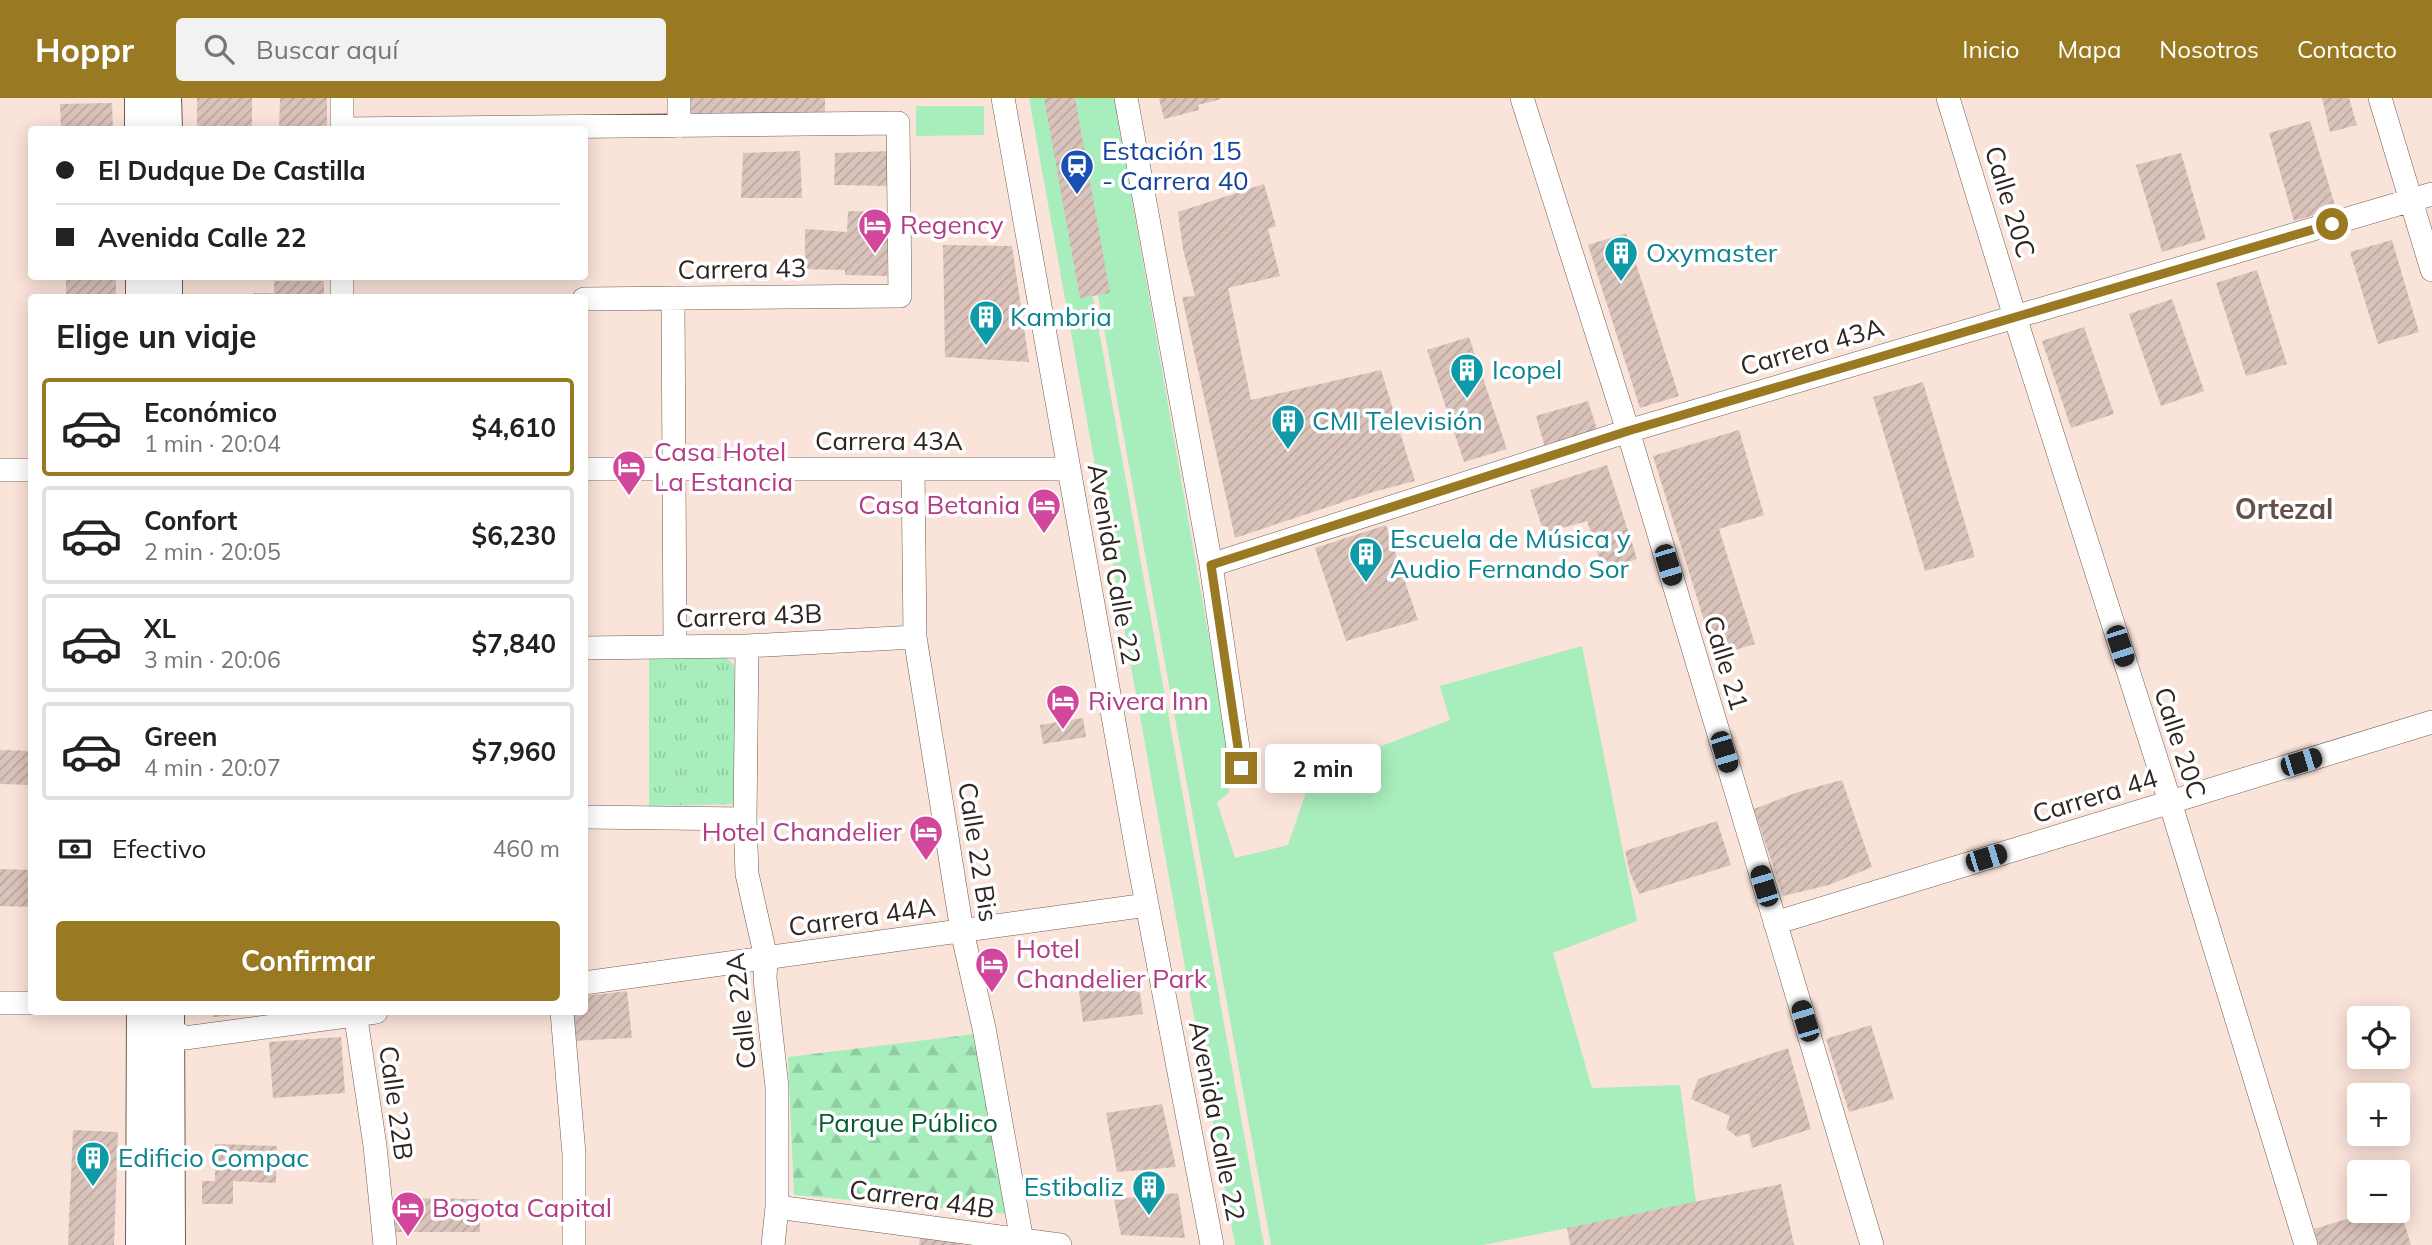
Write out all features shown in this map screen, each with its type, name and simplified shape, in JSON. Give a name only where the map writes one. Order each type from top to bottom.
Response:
[{"type":"main road","points":[[140,98],[140,126]]},
{"type":"main road","points":[[166,98],[167,126]]},
{"type":"main road","points":[[141,1245],[142,1015]]},
{"type":"main road","points":[[169,1020],[170,1245]]},
{"type":"street","points":[[342,98],[342,126]]},
{"type":"street","points":[[588,127],[679,126],[679,98]]},
{"type":"street","name":"Avenida Calle 22","points":[[1003,98],[1147,905],[1212,1245]]},
{"type":"street","points":[[1126,98],[1211,565],[1241,768]]},
{"type":"street","name":"Calle 21","points":[[1522,98],[1628,431],[1872,1245]]},
{"type":"street","name":"Calle 20C","points":[[1948,98],[2170,802],[2306,1245]]},
{"type":"street","points":[[2380,98],[2422,197],[2432,270]]},
{"type":"street","name":"Carrera 43","points":[[588,299],[900,296],[898,123],[679,126]]},
{"type":"street","name":"Carrera 43A","points":[[1211,565],[1628,431],[2422,197]]},
{"type":"street","points":[[673,298],[675,648]]},
{"type":"street","name":"Carrera 43A","points":[[588,469],[1068,469]]},
{"type":"street","name":"Calle 22 Bis","points":[[914,469],[915,637],[962,931],[984,1028],[1022,1241]]},
{"type":"street","points":[[0,470],[28,470]]},
{"type":"street","name":"Carrera 43B","points":[[588,648],[747,646],[915,637]]},
{"type":"street","name":"Calle 22A","points":[[747,646],[747,874],[766,958],[765,979],[777,1087],[777,1207],[773,1245]]},
{"type":"street","name":"Carrera 44","points":[[1775,923],[2432,722]]},
{"type":"street","points":[[588,817],[745,819]]},
{"type":"street","name":"Carrera 44A","points":[[588,982],[1147,905]]},
{"type":"street","points":[[0,1003],[28,1003]]},
{"type":"street","points":[[152,1015],[169,1020],[185,1038],[342,1015]]},
{"type":"street","name":"Calle 22B","points":[[362,1015],[385,1245]]},
{"type":"street","points":[[562,1015],[574,1154],[575,1245]]},
{"type":"street","name":"Carrera 44B","points":[[777,1207],[1060,1245]]},
{"type":"green space","points":[[1029,98],[1057,98],[1264,1245],[1235,1245]]},
{"type":"green space","points":[[1062,98],[1114,98],[1233,774],[1228,794],[1217,802],[1235,858],[1288,845],[1313,772],[1450,720],[1440,686],[1582,646],[1637,921],[1553,953],[1592,1088],[1680,1085],[1696,1202],[1483,1245],[1271,1245]]},
{"type":"green space","points":[[916,106],[984,106],[984,135],[916,136]]},
{"type":"green space","points":[[725,656],[734,665],[739,804],[649,806],[649,657]]},
{"type":"green space","name":"Parque Público","points":[[975,1034],[1007,1214],[794,1195],[788,1057]]},
{"type":"building","points":[[197,98],[252,98],[252,126],[197,126]]},
{"type":"building","points":[[280,98],[327,98],[327,126],[279,126]]},
{"type":"building","points":[[686,98],[825,98],[825,114],[687,116]]},
{"type":"building","name":"Estación 15 - Carrera 40","points":[[1044,98],[1075,98],[1110,293],[1080,298]]},
{"type":"building","points":[[1159,98],[1221,99],[1198,105],[1199,110],[1164,119]]},
{"type":"building","points":[[2322,98],[2349,98],[2357,125],[2330,132]]},
{"type":"building","points":[[112,103],[113,126],[61,126],[60,104]]},
{"type":"building","points":[[2310,121],[2336,209],[2294,221],[2269,133]]},
{"type":"building","points":[[800,151],[802,198],[741,198],[743,153]]},
{"type":"building","points":[[891,151],[890,186],[834,185],[835,153]]},
{"type":"building","points":[[2181,153],[2206,239],[2162,252],[2136,165]]},
{"type":"building","points":[[1264,184],[1276,226],[1268,229],[1280,276],[1228,288],[1251,400],[1381,370],[1415,481],[1373,492],[1235,538],[1182,297],[1195,296],[1183,249],[1178,212]]},
{"type":"building","points":[[848,211],[888,212],[887,276],[845,275],[845,270],[805,269],[805,229],[847,232]]},
{"type":"building","points":[[1626,233],[1679,396],[1640,408],[1588,245]]},
{"type":"building","points":[[2392,240],[2419,332],[2378,344],[2350,252]]},
{"type":"building","points":[[943,245],[1012,246],[1029,362],[945,357]]},
{"type":"building","points":[[2257,270],[2287,364],[2246,376],[2216,283]]},
{"type":"building","points":[[66,280],[116,280],[116,294],[66,294]]},
{"type":"building","points":[[274,281],[324,281],[324,294],[253,294],[274,293]]},
{"type":"building","points":[[2172,299],[2204,391],[2161,406],[2129,314]]},
{"type":"building","points":[[2084,327],[2114,414],[2071,428],[2042,341]]},
{"type":"building","name":"Icopel","points":[[1469,337],[1507,449],[1464,462],[1427,350]]},
{"type":"building","points":[[1923,382],[1975,557],[1925,571],[1873,397]]},
{"type":"building","points":[[1588,401],[1598,433],[1545,448],[1536,416]]},
{"type":"building","points":[[1739,430],[1764,515],[1719,529],[1755,644],[1715,656],[1653,456]]},
{"type":"building","points":[[1607,465],[1637,559],[1603,570],[1587,521],[1544,533],[1530,490]]},
{"type":"building","name":"Escuela de Música y Audio Fernando Sor","points":[[1386,525],[1418,620],[1346,641],[1315,548]]},
{"type":"building","name":"Rivera Inn","points":[[1083,718],[1086,737],[1043,744],[1040,725]]},
{"type":"building","points":[[0,750],[28,751],[28,785],[0,784]]},
{"type":"building","points":[[1842,780],[1872,867],[1829,885],[1783,896],[1754,809],[1798,792]]},
{"type":"building","points":[[1717,821],[1731,865],[1639,894],[1625,851]]},
{"type":"building","points":[[0,869],[28,870],[28,907],[0,906]]},
{"type":"building","points":[[1139,987],[1143,1014],[1083,1022],[1079,991]]},
{"type":"building","points":[[627,991],[632,1038],[571,1041],[569,1015],[588,1015],[588,996]]},
{"type":"building","points":[[1871,1025],[1894,1099],[1849,1112],[1826,1039]]},
{"type":"building","points":[[341,1037],[345,1093],[273,1098],[269,1042]]},
{"type":"building","points":[[1788,1048],[1811,1129],[1752,1148],[1749,1133],[1737,1137],[1726,1128],[1730,1116],[1691,1099],[1698,1079]]},
{"type":"building","points":[[1162,1104],[1176,1167],[1117,1172],[1106,1113]]},
{"type":"building","name":"Edificio Compac","points":[[73,1130],[118,1132],[114,1245],[68,1245]]},
{"type":"building","points":[[215,1144],[277,1146],[276,1183],[233,1181],[233,1204],[202,1204],[202,1181],[215,1181]]},
{"type":"building","points":[[1781,1184],[1794,1245],[1570,1245],[1567,1228]]},
{"type":"building","name":"Estibaliz","points":[[1178,1193],[1185,1238],[1121,1235],[1114,1199]]},
{"type":"building","points":[[393,1198],[479,1199],[480,1232],[396,1232]]},
{"type":"building","points":[[2347,1219],[2347,1223],[2404,1223],[2411,1245],[2319,1245],[2314,1229]]},
{"type":"building","points":[[920,1237],[963,1243],[963,1245],[919,1245]]},
{"type":"place","name":"Estación 15 - Carrera 40","points":[[1077,196]]},
{"type":"place","name":"Regency","points":[[875,255]]},
{"type":"place","name":"Oxymaster","points":[[1621,283]]},
{"type":"place","name":"Kambria","points":[[986,347]]},
{"type":"place","name":"Icopel","points":[[1467,400]]},
{"type":"place","name":"CMI Televisión","points":[[1288,451]]},
{"type":"place","name":"Casa Hotel La Estancia","points":[[629,497]]},
{"type":"place","name":"Casa Betania","points":[[1044,535]]},
{"type":"place","name":"Escuela de Música y Audio Fernando Sor","points":[[1366,584]]},
{"type":"place","name":"Rivera Inn","points":[[1063,731]]},
{"type":"place","name":"Hotel Chandelier","points":[[926,862]]},
{"type":"place","name":"Hotel Chandelier Park","points":[[992,994]]},
{"type":"place","name":"Edificio Compac","points":[[93,1188]]},
{"type":"place","name":"Estibaliz","points":[[1149,1217]]},
{"type":"place","name":"Bogota Capital","points":[[408,1238]]},
{"type":"district","name":"Ortezal","points":[[2284,509]]},
{"type":"route","points":[[1241,768],[1211,565],[1628,431],[2332,224]]}]
